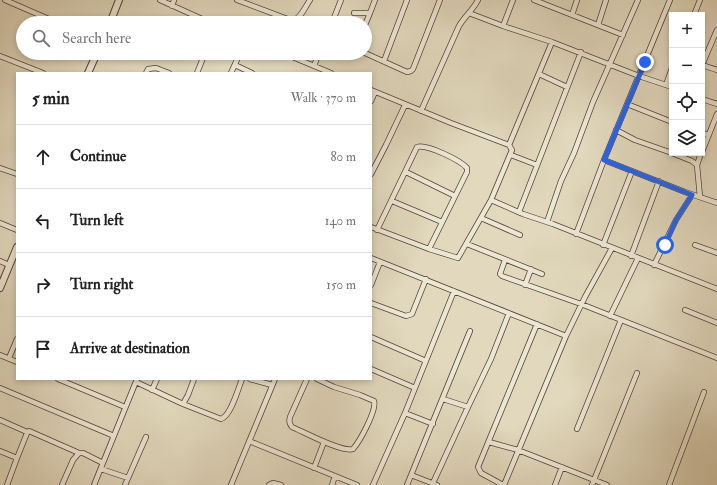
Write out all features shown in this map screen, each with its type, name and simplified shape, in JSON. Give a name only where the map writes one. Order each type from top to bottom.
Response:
[{"type":"street","points":[[5,0],[42,16]]},
{"type":"street","points":[[113,16],[119,0]]},
{"type":"street","points":[[160,0],[195,16]]},
{"type":"street","points":[[172,6],[174,0]]},
{"type":"street","points":[[236,0],[278,16]]},
{"type":"street","points":[[299,16],[310,0]]},
{"type":"street","points":[[335,16],[341,0]]},
{"type":"street","points":[[369,16],[375,0]]},
{"type":"street","points":[[384,61],[407,0]]},
{"type":"street","points":[[372,56],[408,72],[411,71],[440,0]]},
{"type":"street","points":[[421,111],[459,26],[478,0]]},
{"type":"street","points":[[503,26],[513,0]]},
{"type":"street","points":[[534,0],[541,1],[623,35]]},
{"type":"street","points":[[572,15],[577,0]]},
{"type":"street","points":[[598,25],[606,0]]},
{"type":"street","points":[[547,222],[561,181],[638,0]]},
{"type":"street","points":[[576,234],[616,130],[670,0]]},
{"type":"street","points":[[695,12],[700,0]]},
{"type":"street","points":[[354,13],[370,13]]},
{"type":"street","points":[[469,13],[581,52],[639,76],[669,86]]},
{"type":"street","points":[[705,58],[717,30]]},
{"type":"street","points":[[509,145],[552,42]]},
{"type":"street","points":[[518,212],[581,52]]},
{"type":"street","points":[[0,56],[40,72]]},
{"type":"street","points":[[88,72],[94,60]]},
{"type":"street","points":[[197,72],[201,60]]},
{"type":"street","points":[[232,72],[237,60]]},
{"type":"street","points":[[300,60],[329,72]]},
{"type":"street","points":[[314,66],[316,60]]},
{"type":"street","points":[[235,65],[250,72]]},
{"type":"street","points":[[705,66],[717,70]]},
{"type":"street","points":[[146,72],[148,69],[154,67],[165,72]]},
{"type":"street","points":[[538,74],[567,87]]},
{"type":"street","points":[[666,85],[669,76]]},
{"type":"street","points":[[372,227],[429,249],[458,258],[491,200],[512,150],[509,145],[373,91]]},
{"type":"street","points":[[705,100],[717,104]]},
{"type":"street","points":[[372,172],[405,104]]},
{"type":"street","points":[[627,104],[669,121]]},
{"type":"street","points":[[705,145],[717,114]]},
{"type":"street","points":[[616,130],[635,140],[669,152]]},
{"type":"street","points":[[705,133],[709,135]]},
{"type":"street","points":[[378,230],[417,148],[420,146],[458,160],[467,168],[467,172],[429,249]]},
{"type":"street","points":[[511,155],[537,165]]},
{"type":"street","points":[[680,156],[692,161],[697,165]]},
{"type":"street","points":[[700,156],[697,165],[700,197]]},
{"type":"street","points":[[604,160],[692,195],[716,202]]},
{"type":"street","points":[[0,168],[16,174]]},
{"type":"street","points":[[603,245],[632,170]]},
{"type":"street","points":[[406,172],[455,196]]},
{"type":"street","points":[[631,256],[659,181]]},
{"type":"street","points":[[654,265],[676,220],[692,195]]},
{"type":"street","points":[[491,200],[518,212],[717,289]]},
{"type":"street","points":[[392,201],[442,222]]},
{"type":"street","points":[[481,218],[520,235]]},
{"type":"street","points":[[0,223],[16,230]]},
{"type":"street","points":[[467,244],[542,274]]},
{"type":"street","points":[[695,245],[717,253]]},
{"type":"street","points":[[537,324],[478,467],[478,470],[481,473],[503,485],[566,336],[581,304],[612,248]]},
{"type":"street","points":[[0,288],[16,249]]},
{"type":"street","points":[[372,258],[566,336]]},
{"type":"street","points":[[610,316],[638,258]]},
{"type":"street","points":[[505,260],[500,274],[502,276],[581,304],[717,358]]},
{"type":"street","points":[[0,261],[9,265]]},
{"type":"street","points":[[372,282],[380,262]]},
{"type":"street","points":[[525,285],[531,270]]},
{"type":"street","points":[[372,303],[406,316],[410,316],[426,279]]},
{"type":"street","points":[[373,485],[405,413],[454,291]]},
{"type":"street","points":[[685,310],[717,323]]},
{"type":"street","points":[[411,475],[435,484],[468,407],[491,359],[509,313]]},
{"type":"street","points":[[577,429],[621,320]]},
{"type":"street","points":[[407,485],[470,331]]},
{"type":"street","points":[[372,337],[426,361]]},
{"type":"street","points":[[9,358],[16,341]]},
{"type":"street","points":[[0,355],[16,362]]},
{"type":"street","points":[[372,369],[415,388]]},
{"type":"street","points":[[593,483],[637,373]]},
{"type":"street","points":[[60,380],[126,407]]},
{"type":"street","points":[[94,485],[136,380],[152,390],[183,404],[218,419],[224,419],[229,411],[242,380]]},
{"type":"street","points":[[152,390],[157,380]]},
{"type":"street","points":[[183,404],[194,380]]},
{"type":"street","points":[[254,380],[272,385]]},
{"type":"street","points":[[231,485],[274,380]]},
{"type":"street","points":[[307,380],[289,421],[292,427],[324,442],[348,450],[353,449],[358,443],[375,405],[374,402],[369,398],[341,390],[319,380]]},
{"type":"street","points":[[0,388],[114,436]]},
{"type":"street","points":[[668,485],[704,392]]},
{"type":"street","points":[[443,399],[468,407]]},
{"type":"street","points":[[405,413],[432,424]]},
{"type":"street","points":[[0,420],[79,453],[83,453],[103,463]]},
{"type":"street","points":[[7,485],[27,432]]},
{"type":"street","points":[[125,485],[146,437]]},
{"type":"street","points":[[249,441],[357,485]]},
{"type":"street","points":[[314,468],[324,442]]},
{"type":"street","points":[[489,442],[518,450],[562,466],[593,483],[607,485]]},
{"type":"street","points":[[0,451],[17,458]]},
{"type":"street","points":[[62,485],[73,460],[79,453]]},
{"type":"street","points":[[555,485],[562,466]]},
{"type":"street","points":[[101,469],[128,478]]},
{"type":"street","points":[[332,485],[335,476]]},
{"type":"street","points":[[269,485],[273,483],[281,485]]},
{"type":"route","points":[[645,62],[604,160],[692,195],[676,220],[665,245]]}]
